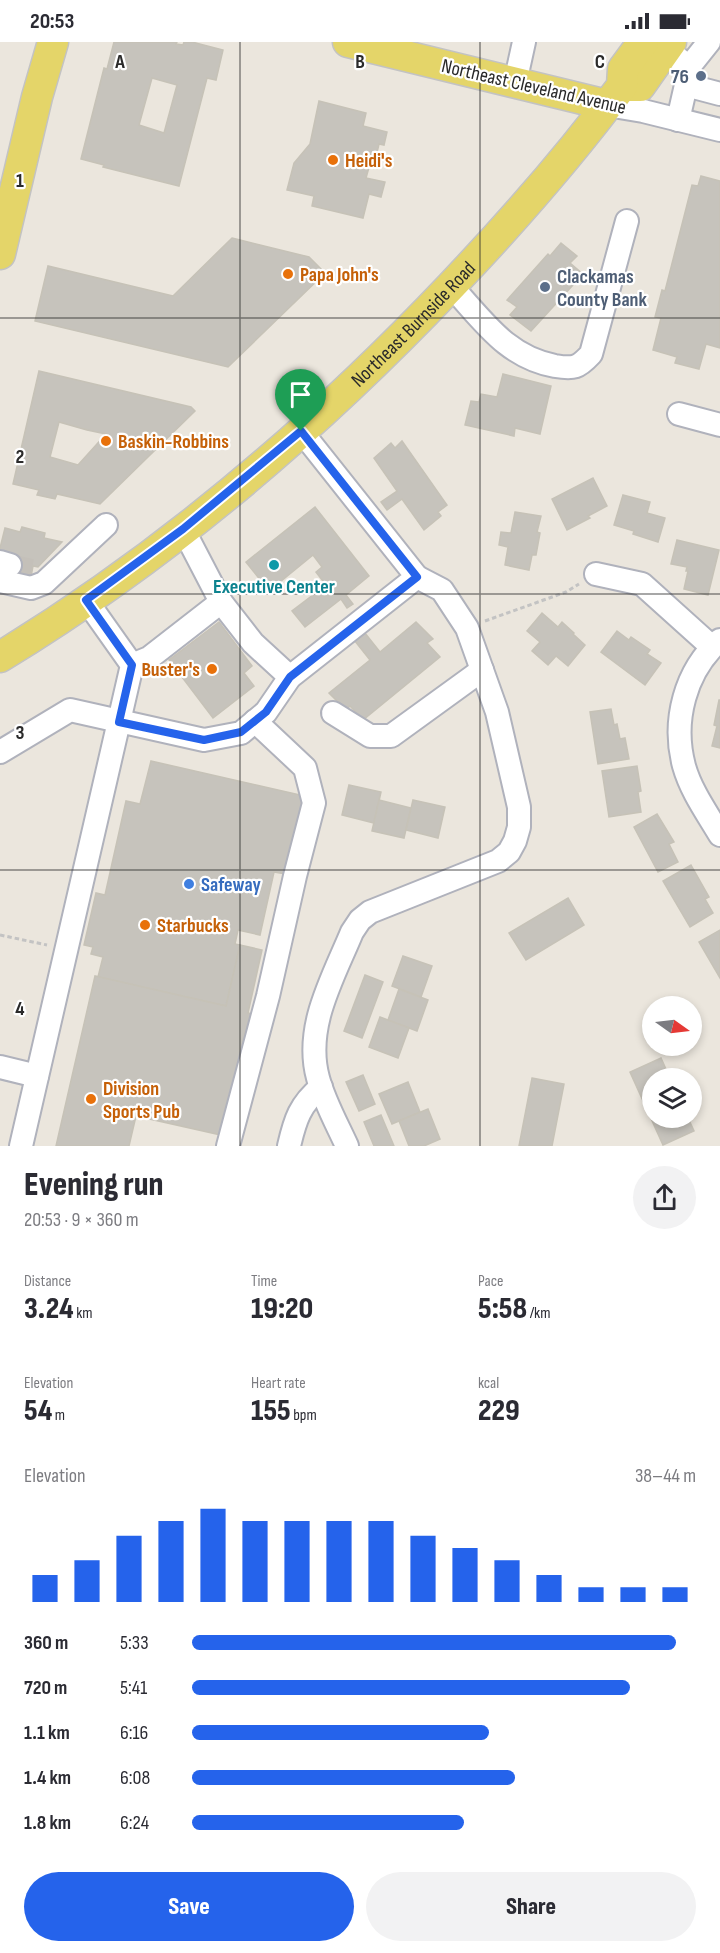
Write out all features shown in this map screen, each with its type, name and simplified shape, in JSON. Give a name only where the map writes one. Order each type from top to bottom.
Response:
[{"type":"main road","points":[[0,254],[37,97],[54,42]]},
{"type":"main road","name":"Northeast Cleveland Avenue","points":[[356,43],[515,83],[614,96]]},
{"type":"main road","name":"Northeast Burnside Road","points":[[0,657],[32,638],[183,529],[301,431],[397,342],[451,286],[536,194],[614,96],[640,86],[671,57]]},
{"type":"main road","points":[[0,632],[32,638]]},
{"type":"street","points":[[515,83],[525,42]]},
{"type":"street","points":[[671,57],[709,42]]},
{"type":"street","points":[[671,57],[720,94]]},
{"type":"street","points":[[671,57],[678,120]]},
{"type":"street","name":"Northeast Cleveland Avenue","points":[[614,96],[643,111],[720,130]]},
{"type":"street","points":[[451,286],[506,345],[531,360],[568,368],[581,365],[591,354],[627,221]]},
{"type":"street","points":[[679,414],[720,425]]},
{"type":"street","points":[[301,431],[417,577],[442,590],[467,628],[497,712],[519,807],[519,827],[515,842],[509,852],[498,861],[370,912],[360,920],[352,932],[319,1014],[314,1030],[313,1052],[321,1087],[347,1146]]},
{"type":"street","points":[[3,569],[31,588],[44,583],[106,525]]},
{"type":"street","points":[[183,529],[222,602],[253,643],[290,677]]},
{"type":"street","points":[[32,570],[44,572],[56,570]]},
{"type":"street","points":[[596,574],[642,584],[716,643],[699,663],[689,682],[681,714],[680,746],[684,767],[692,787],[720,835]]},
{"type":"street","points":[[0,752],[70,710],[204,740],[241,732],[266,712],[290,677],[417,577]]},
{"type":"street","points":[[21,1146],[132,665],[86,600]]},
{"type":"street","points":[[132,665],[149,658],[222,602]]},
{"type":"street","points":[[333,713],[370,736],[391,736],[482,670]]},
{"type":"street","points":[[228,1146],[268,996],[314,804],[305,768],[255,721]]},
{"type":"street","points":[[0,1067],[37,1076]]},
{"type":"street","points":[[289,1146],[294,1123],[307,1098],[321,1087]]},
{"type":"path","points":[[467,628],[566,592],[596,574]]},
{"type":"path","points":[[0,935],[66,950]]},
{"type":"building","points":[[114,42],[177,42],[176,44],[183,45],[184,42],[192,42],[223,50],[216,80],[207,78],[179,186],[103,167],[104,165],[81,159],[104,68],[107,69]],"holes":[[[152,78],[177,85],[164,133],[139,125]]]},
{"type":"building","name":"Heidi's","points":[[319,101],[366,113],[363,126],[387,132],[384,145],[379,144],[375,161],[371,160],[366,178],[385,182],[381,197],[369,194],[363,218],[312,206],[314,196],[287,190],[294,163],[310,144]]},
{"type":"building","points":[[701,176],[720,181],[720,348],[706,344],[699,369],[675,363],[677,357],[653,350],[661,318],[655,317],[662,290],[665,291],[692,185],[698,186]]},
{"type":"building","points":[[232,238],[309,257],[325,273],[228,367],[35,321],[48,266],[173,296]]},
{"type":"building","name":"Clackamas County Bank","points":[[561,243],[577,256],[570,263],[583,274],[531,331],[510,315],[517,307],[507,300],[548,254],[550,256]]},
{"type":"building","points":[[39,371],[191,407],[195,411],[100,504],[57,494],[55,499],[37,495],[39,490],[13,484]],"holes":[[[59,422],[106,434],[78,465],[50,457]]]},
{"type":"building","points":[[503,374],[551,386],[540,434],[515,428],[514,436],[465,425],[471,401],[479,402],[481,394],[497,397]]},
{"type":"building","points":[[402,441],[447,505],[438,512],[441,516],[424,530],[402,499],[387,510],[381,502],[397,491],[374,458],[391,443],[395,448]]},
{"type":"building","points":[[593,478],[607,506],[567,530],[552,499]]},
{"type":"building","points":[[623,495],[650,502],[647,513],[665,518],[658,542],[614,525]]},
{"type":"building","name":"Executive Center","points":[[315,507],[369,576],[346,595],[353,604],[347,608],[341,599],[305,627],[292,611],[326,585],[316,572],[322,567],[313,555],[269,591],[246,562]]},
{"type":"building","points":[[515,512],[541,516],[537,532],[540,533],[536,555],[532,555],[529,570],[505,565],[508,547],[499,545],[501,532],[511,533]]},
{"type":"building","points":[[22,527],[45,533],[44,538],[62,542],[38,567],[33,566],[30,582],[7,576],[0,557],[5,528],[20,532]]},
{"type":"building","points":[[677,540],[719,550],[708,595],[684,589],[687,567],[671,564]]},
{"type":"building","points":[[542,613],[558,627],[562,622],[585,645],[568,666],[556,656],[548,665],[532,651],[540,642],[527,631]]},
{"type":"building","name":"Buster's","points":[[219,622],[252,666],[244,673],[254,686],[213,718],[169,660]]},
{"type":"building","points":[[416,622],[433,639],[427,643],[440,657],[363,720],[350,706],[346,710],[329,693],[370,660],[355,641],[365,633],[380,652]]},
{"type":"building","points":[[617,631],[629,640],[631,637],[650,650],[647,654],[661,663],[645,685],[601,652]]},
{"type":"building","points":[[719,700],[720,748],[712,746],[717,726],[714,725]]},
{"type":"building","points":[[611,709],[620,739],[625,738],[629,759],[598,764],[590,712]]},
{"type":"building","name":"Safeway","points":[[151,761],[309,797],[291,875],[274,872],[260,935],[238,930],[235,944],[240,945],[226,1006],[98,977],[103,957],[91,954],[93,947],[84,945],[96,893],[105,895],[126,801],[140,804]]},
{"type":"building","points":[[637,766],[641,791],[638,792],[641,812],[609,817],[602,771]]},
{"type":"building","points":[[349,785],[381,792],[374,823],[342,815]]},
{"type":"building","points":[[379,800],[411,808],[404,838],[372,831]]},
{"type":"building","points":[[413,800],[445,807],[438,838],[406,830]]},
{"type":"building","points":[[657,814],[674,842],[669,844],[678,862],[658,872],[634,827]]},
{"type":"building","points":[[691,865],[709,897],[705,899],[713,913],[690,927],[663,881]]},
{"type":"building","points":[[568,898],[584,925],[526,960],[509,933]]},
{"type":"building","points":[[720,930],[720,978],[699,942]]},
{"type":"building","points":[[240,945],[262,950],[248,1013],[261,1016],[257,1035],[245,1032],[221,1135],[136,1116],[129,1146],[56,1146],[95,976],[226,1006]]},
{"type":"building","points":[[403,956],[432,966],[421,997],[392,986]]},
{"type":"building","points":[[365,975],[383,982],[362,1038],[344,1031]]},
{"type":"building","points":[[399,989],[428,1000],[417,1031],[388,1020]]},
{"type":"building","points":[[380,1017],[409,1028],[398,1058],[369,1047]]},
{"type":"building","points":[[661,1058],[666,1068],[642,1068],[642,1099],[630,1072]]},
{"type":"building","points":[[363,1075],[375,1104],[359,1111],[346,1082]]},
{"type":"building","points":[[532,1078],[564,1084],[552,1146],[519,1146]]},
{"type":"building","points":[[408,1082],[420,1112],[392,1124],[379,1094]]},
{"type":"building","points":[[428,1109],[440,1139],[424,1146],[409,1146],[399,1121]]},
{"type":"building","points":[[381,1115],[394,1146],[374,1146],[364,1122]]},
{"type":"building","points":[[655,1128],[693,1128],[694,1131],[663,1145]]},
{"type":"tunnel","points":[[10,565],[32,570]]},
{"type":"place","name":"76","points":[[701,76]]},
{"type":"place","name":"Heidi's","points":[[333,160]]},
{"type":"place","name":"Papa John's","points":[[288,274]]},
{"type":"place","name":"Clackamas County Bank","points":[[545,287]]},
{"type":"place","name":"Baskin-Robbins","points":[[106,441]]},
{"type":"place","name":"Executive Center","points":[[274,565]]},
{"type":"place","name":"Buster's","points":[[212,669]]},
{"type":"place","name":"Safeway","points":[[189,884]]},
{"type":"place","name":"Starbucks","points":[[145,925]]},
{"type":"place","name":"Division Sports Pub","points":[[91,1099]]},
{"type":"route","points":[[301,431],[417,577],[290,677],[266,712],[241,732],[204,740],[119,722],[132,665],[86,600],[183,529],[301,431]]}]
